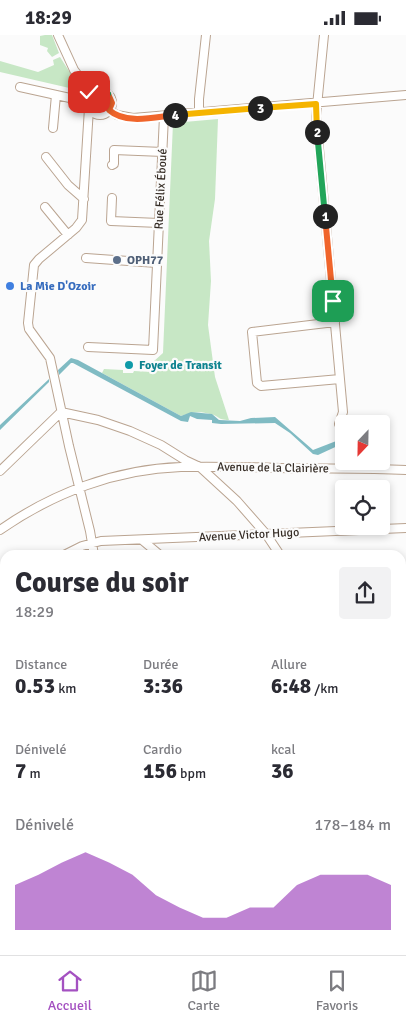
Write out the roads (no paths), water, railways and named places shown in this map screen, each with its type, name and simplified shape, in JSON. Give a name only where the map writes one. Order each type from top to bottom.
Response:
[{"type":"street","points":[[58,35],[74,70],[92,94]]},
{"type":"street","points":[[199,113],[206,35]]},
{"type":"street","points":[[324,35],[316,104],[342,415]]},
{"type":"street","points":[[20,87],[89,105],[94,113],[102,114]]},
{"type":"street","points":[[88,129],[102,114],[109,110],[112,103],[109,95],[102,91],[92,94]]},
{"type":"street","points":[[92,94],[89,105],[82,219],[79,226],[34,265],[28,323],[29,329],[50,358],[93,550]]},
{"type":"street","points":[[53,128],[56,95]]},
{"type":"street","points":[[109,110],[127,118],[316,104],[406,95]]},
{"type":"street","name":"Rue Félix Éboué","points":[[88,347],[153,350],[164,116]]},
{"type":"street","points":[[112,165],[114,164],[114,150],[163,152]]},
{"type":"street","points":[[46,157],[68,185],[84,199]]},
{"type":"street","points":[[112,198],[108,221],[159,223]]},
{"type":"street","points":[[45,207],[68,235]]},
{"type":"street","points":[[86,258],[157,263]]},
{"type":"street","points":[[334,322],[252,332],[257,383],[261,386],[340,379]]},
{"type":"street","points":[[61,412],[98,420],[130,431],[166,447],[185,460],[200,467],[237,501],[266,534],[277,550]]},
{"type":"street","points":[[0,471],[61,412]]},
{"type":"street","name":"Avenue de la Clairière","points":[[0,530],[40,505],[80,487],[142,471],[180,467],[406,470]]},
{"type":"street","name":"Avenue Victor Hugo","points":[[74,550],[92,543],[406,528]]},
{"type":"street","points":[[142,540],[154,550]]},
{"type":"water","points":[[71,358],[181,416],[191,412],[212,414],[219,420],[240,421],[251,418],[275,417],[313,450],[335,441],[335,447],[318,455],[313,454],[290,433],[275,423],[221,424],[212,423],[212,420],[197,419],[190,416],[188,422],[181,421],[73,363],[59,375],[58,370]]},
{"type":"water","points":[[49,379],[49,382],[0,430],[0,425]]},
{"type":"place","name":"OPH77","points":[[117,260]]},
{"type":"place","name":"La Mie D'Ozoir","points":[[10,286]]},
{"type":"place","name":"Foyer de Transit","points":[[129,365]]}]
